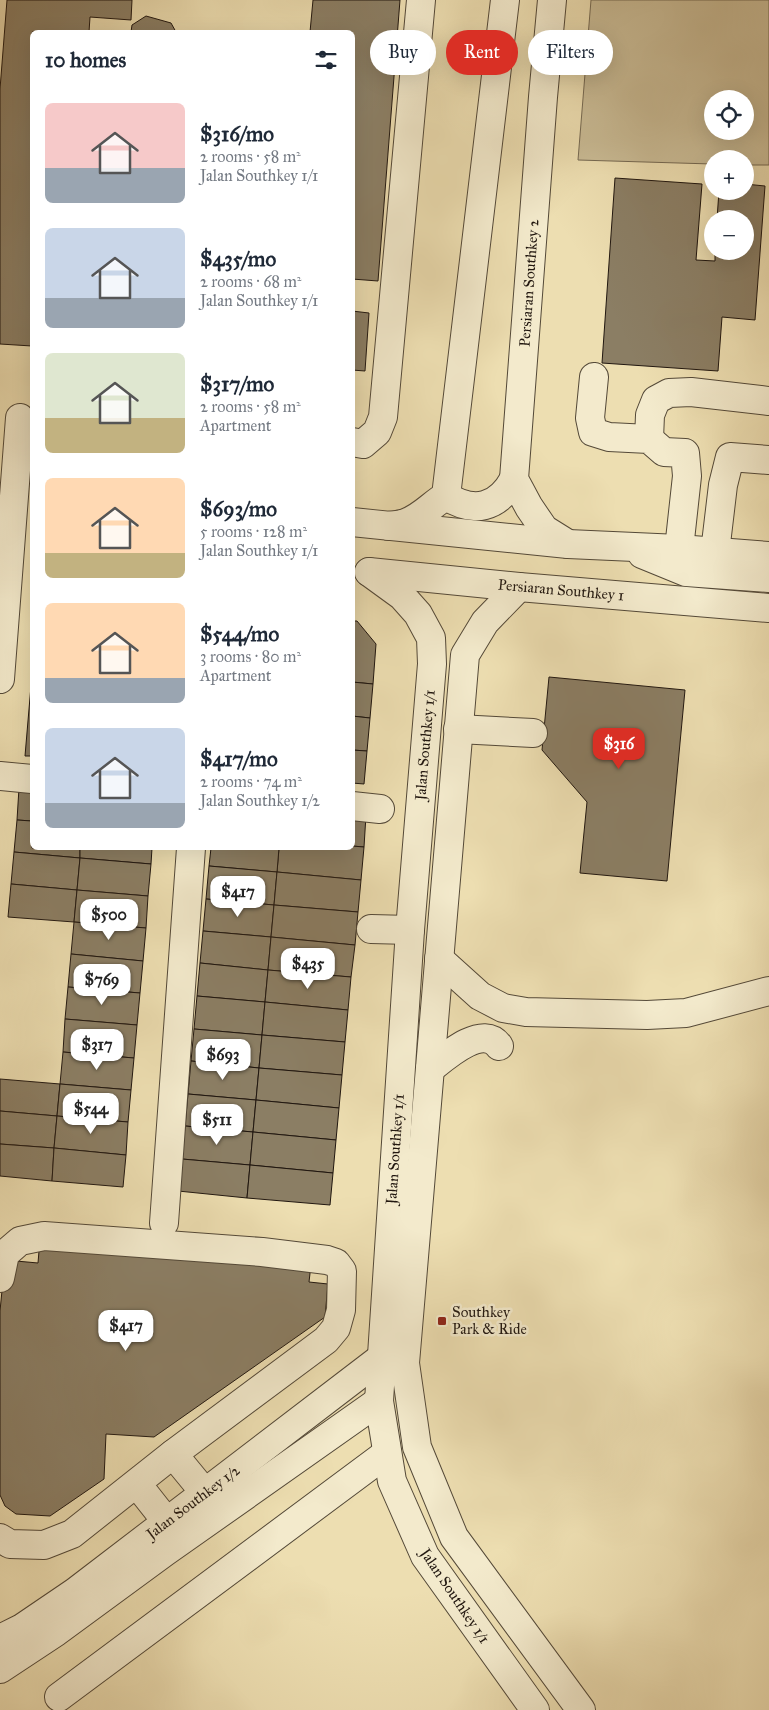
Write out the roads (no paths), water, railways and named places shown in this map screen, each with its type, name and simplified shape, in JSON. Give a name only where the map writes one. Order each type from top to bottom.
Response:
[{"type":"street","points":[[355,442],[364,444],[377,432],[383,417],[421,0]]},
{"type":"street","points":[[446,496],[506,0]]},
{"type":"street","name":"Persiaran Southkey 2","points":[[514,479],[552,0]]},
{"type":"street","points":[[594,377],[590,418],[593,432],[609,437],[649,439],[664,452],[769,460]]},
{"type":"street","points":[[649,439],[650,415],[656,400],[670,393],[691,392],[769,401]]},
{"type":"street","points":[[0,679],[8,580],[14,542],[17,418]]},
{"type":"street","points":[[679,549],[687,476],[685,453]]},
{"type":"street","points":[[715,552],[723,485],[730,457]]},
{"type":"street","points":[[446,496],[458,503],[471,506],[485,506],[497,500],[507,491],[514,479]]},
{"type":"street","points":[[514,479],[529,507],[544,529],[568,544]]},
{"type":"street","points":[[389,526],[405,524],[420,516],[438,500],[446,496]]},
{"type":"street","points":[[355,522],[568,544],[679,549],[769,556]]},
{"type":"street","points":[[622,547],[686,572],[769,578]]},
{"type":"street","name":"Persiaran Southkey 1","points":[[360,571],[519,587],[769,608]]},
{"type":"street","name":"Jalan Southkey 1/1","points":[[360,571],[402,596],[418,614],[431,638],[432,664],[410,930],[379,1402],[392,1481],[425,1556],[535,1710]]},
{"type":"street","name":"Jalan Southkey 1/1","points":[[519,587],[485,622],[465,655],[405,1363],[417,1447],[454,1537],[581,1710]]},
{"type":"street","points":[[458,729],[533,733]]},
{"type":"street","points":[[0,776],[30,779]]},
{"type":"street","points":[[355,806],[380,809]]},
{"type":"street","points":[[164,1223],[191,850]]},
{"type":"street","points":[[371,929],[410,930]]},
{"type":"street","points":[[439,959],[480,996],[503,1008],[526,1012],[647,1015],[686,1013],[769,991]]},
{"type":"street","points":[[430,1069],[458,1047],[480,1038],[490,1038],[500,1046]]},
{"type":"street","points":[[0,1278],[5,1254],[20,1242],[44,1236],[262,1252],[327,1260],[336,1263],[342,1271],[341,1310],[336,1328],[326,1340],[173,1454],[72,1534],[44,1545],[10,1544],[0,1538]]},
{"type":"street","name":"Jalan Southkey 1/2","points":[[0,1639],[22,1628],[75,1592],[381,1358]]},
{"type":"street","name":"Jalan Southkey 1/2","points":[[0,1669],[56,1632],[165,1552],[379,1402]]},
{"type":"street","points":[[59,1697],[387,1453]]},
{"type":"street","points":[[173,1454],[205,1493]]},
{"type":"street","points":[[137,1484],[167,1522]]},
{"type":"place","name":"Southkey Park & Ride","points":[[442,1321]]}]
